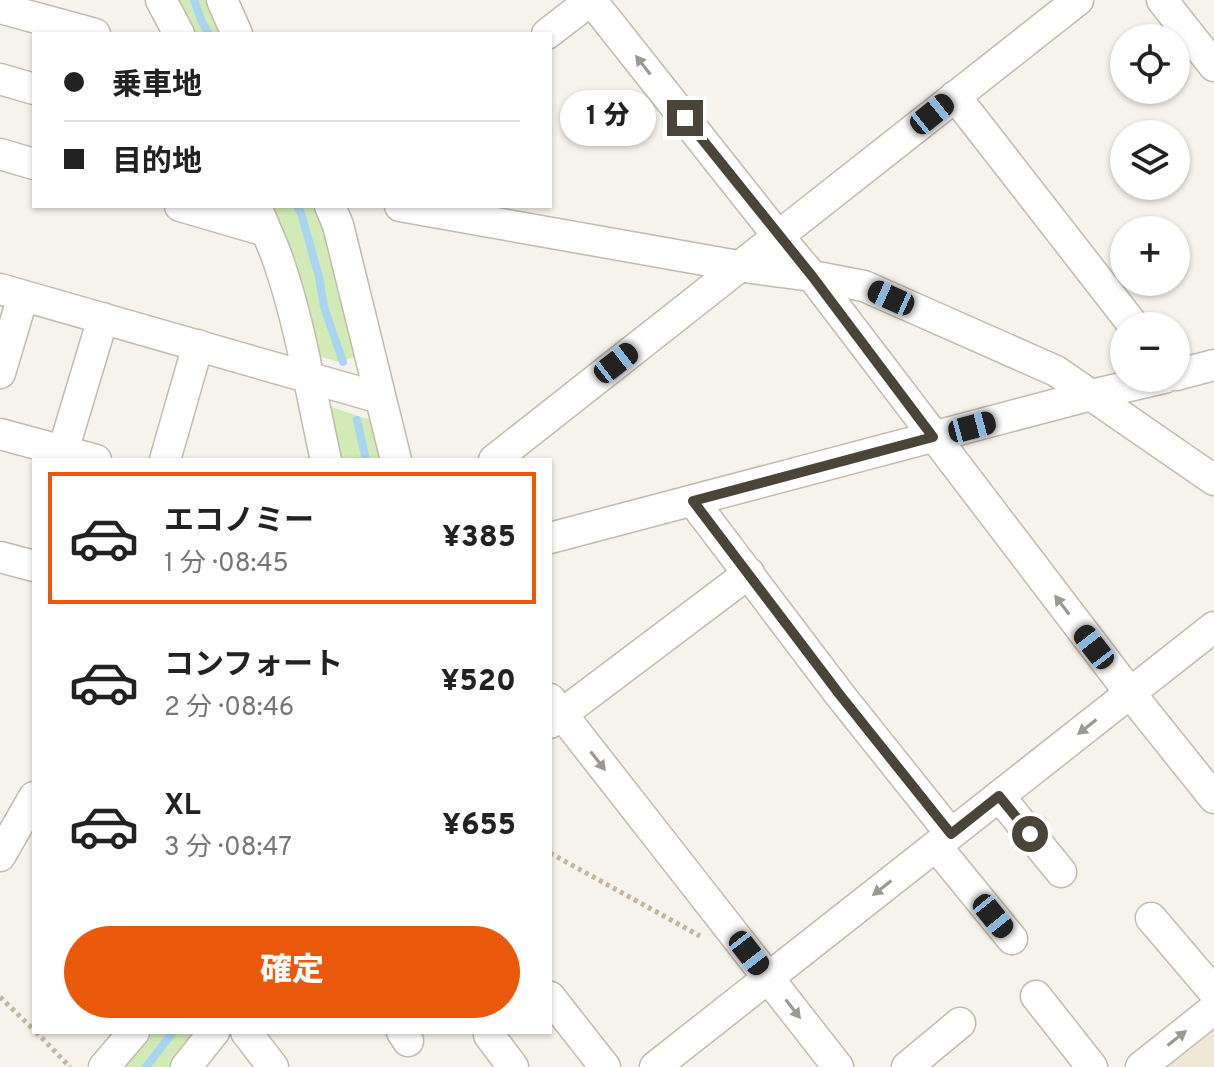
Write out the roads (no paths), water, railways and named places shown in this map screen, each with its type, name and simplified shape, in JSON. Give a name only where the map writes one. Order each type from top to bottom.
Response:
[{"type":"street","points":[[161,0],[178,32]]},
{"type":"street","points":[[222,0],[236,32]]},
{"type":"street","points":[[550,32],[591,0],[812,276],[1130,693],[1214,798]]},
{"type":"street","points":[[497,458],[1078,0]]},
{"type":"street","points":[[1162,0],[1214,66]]},
{"type":"street","points":[[0,8],[88,32]]},
{"type":"street","points":[[0,79],[32,88]]},
{"type":"street","points":[[955,96],[1123,312]]},
{"type":"street","points":[[0,154],[32,163]]},
{"type":"street","points":[[194,208],[261,218],[279,262],[304,353],[326,458]]},
{"type":"street","points":[[331,208],[338,225],[395,458]]},
{"type":"street","points":[[411,208],[864,286],[1056,371],[1214,480]]},
{"type":"street","points":[[0,373],[12,292],[380,398]]},
{"type":"street","points":[[63,451],[103,318]]},
{"type":"street","points":[[166,458],[198,345]]},
{"type":"street","points":[[1190,371],[1214,365]]},
{"type":"street","points":[[552,537],[1110,391]]},
{"type":"street","points":[[0,434],[89,458]]},
{"type":"street","points":[[693,501],[840,695],[1012,939]]},
{"type":"street","points":[[0,557],[32,565]]},
{"type":"street","points":[[749,573],[554,712],[838,1067]]},
{"type":"street","points":[[655,1067],[688,1057],[768,977],[1214,627]]},
{"type":"street","points":[[999,796],[1061,872]]},
{"type":"street","points":[[0,856],[32,800]]},
{"type":"street","points":[[1151,918],[1214,992]]},
{"type":"street","points":[[1036,996],[1092,1067]]},
{"type":"street","points":[[552,1000],[605,1067]]},
{"type":"street","points":[[1141,1067],[1214,1009]]},
{"type":"street","points":[[907,1067],[960,1023]]},
{"type":"street","points":[[104,1067],[132,1034]]},
{"type":"street","points":[[186,1067],[212,1034]]},
{"type":"street","points":[[248,1034],[273,1067]]},
{"type":"street","points":[[489,1035],[513,1067]]},
{"type":"waterway","points":[[194,0],[208,32]]},
{"type":"waterway","points":[[298,208],[319,277],[324,307],[343,362]]},
{"type":"waterway","points":[[357,420],[366,458]]},
{"type":"waterway","points":[[146,1067],[171,1034]]}]
